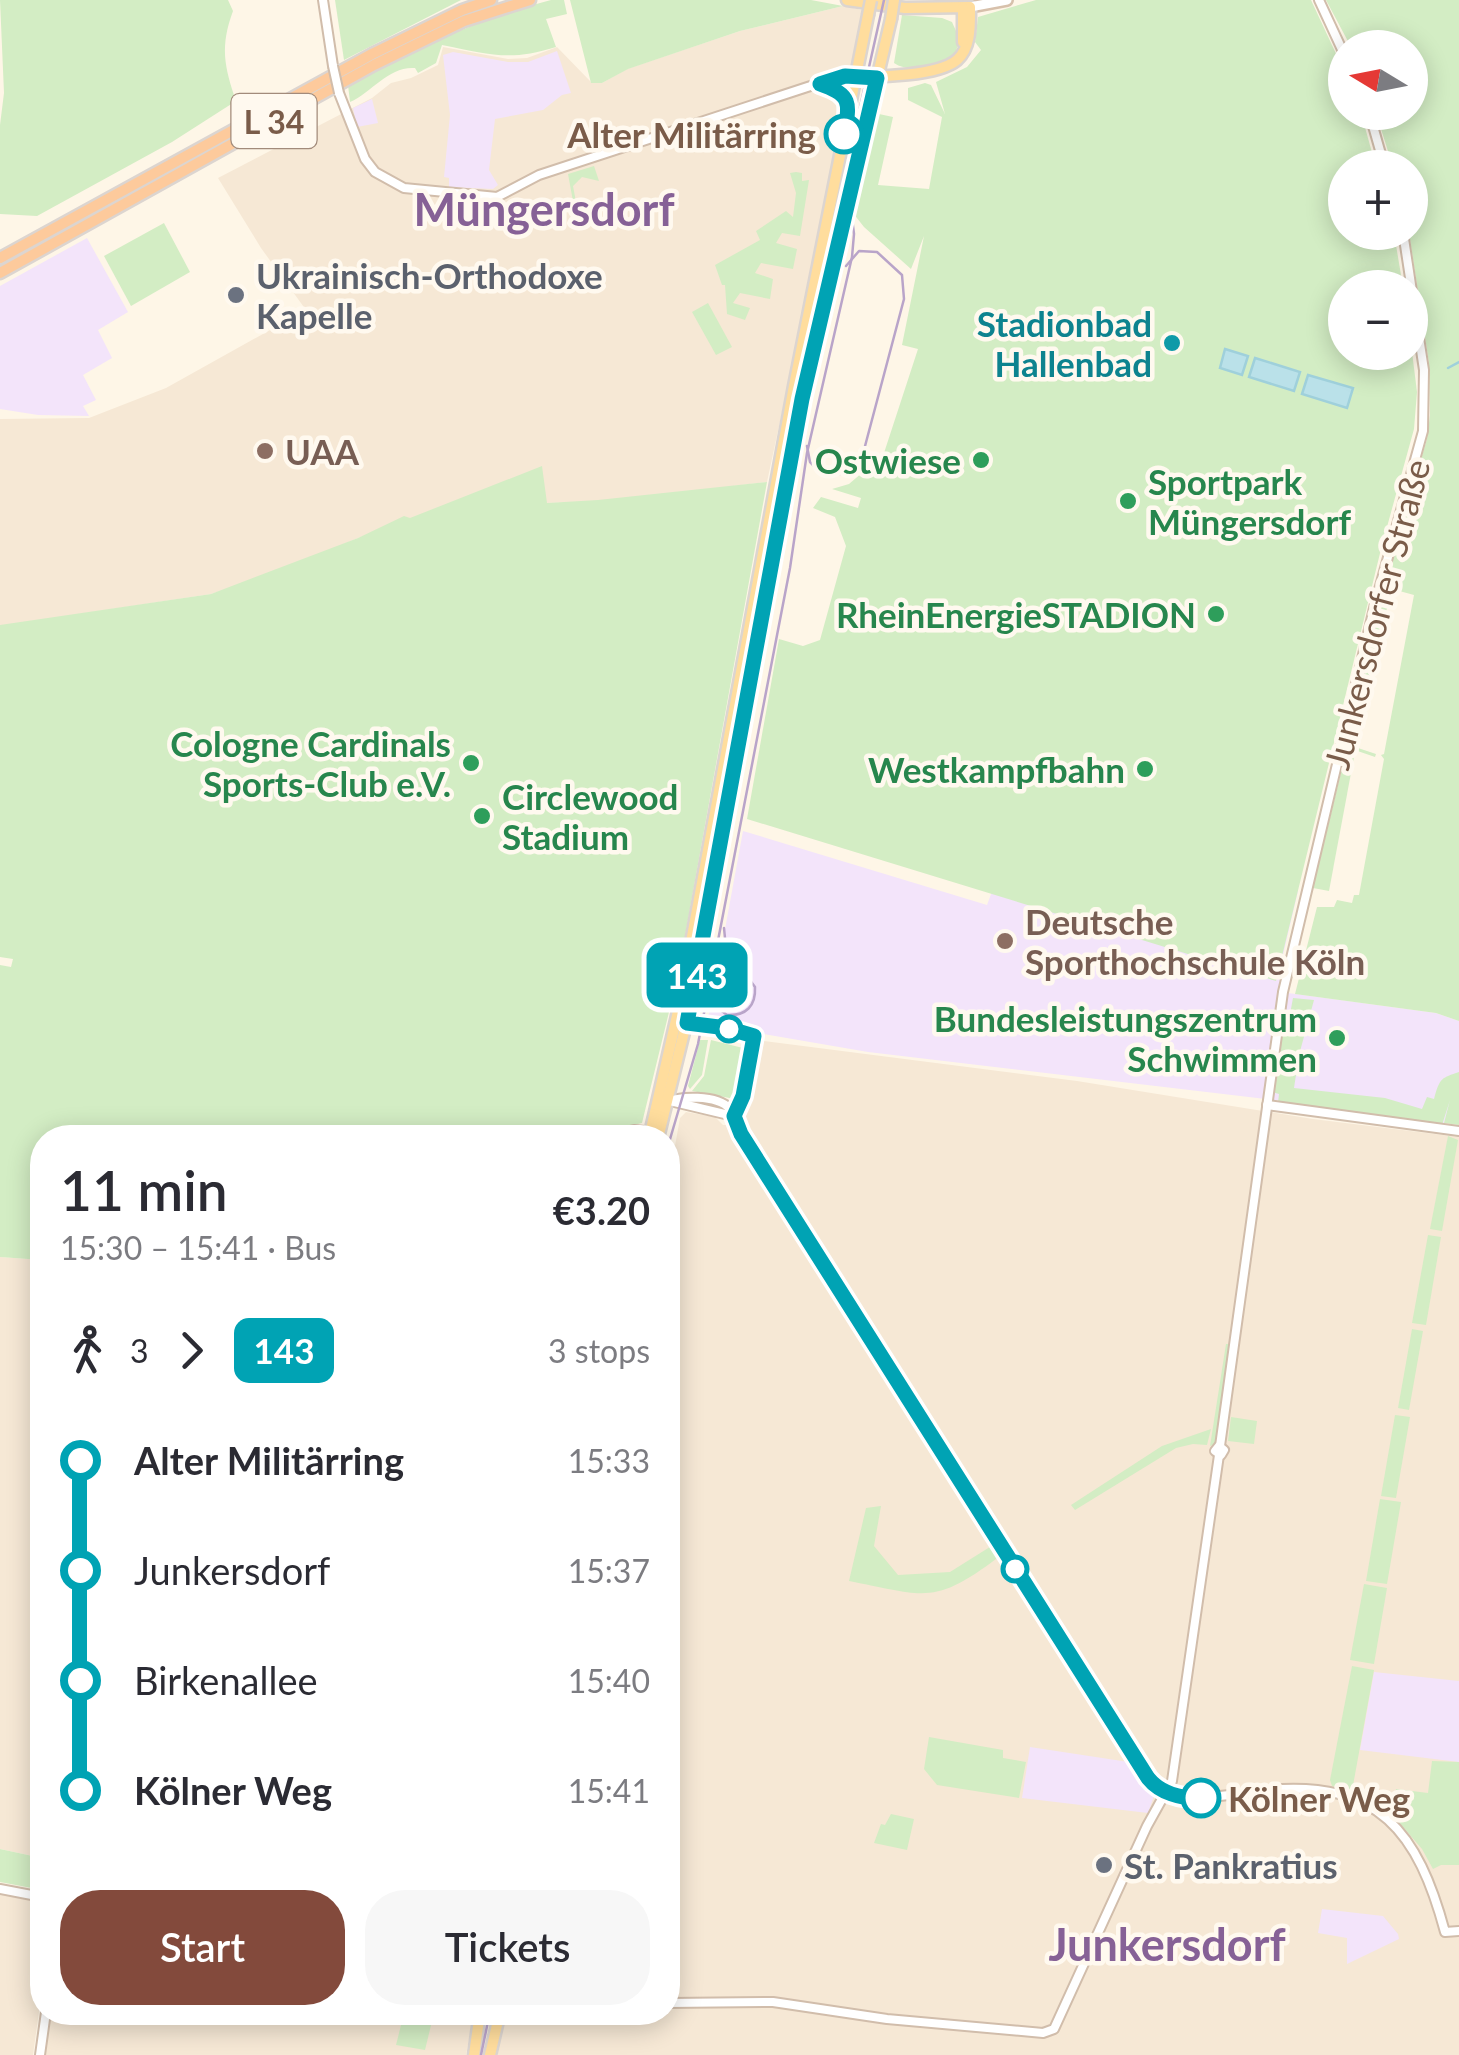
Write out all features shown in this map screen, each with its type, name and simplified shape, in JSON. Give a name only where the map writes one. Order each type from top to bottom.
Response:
[{"type":"highway","name":"L 34","points":[[0,258],[372,54],[491,0]]},
{"type":"highway","name":"L 34","points":[[0,274],[401,51],[464,21],[530,0]]},
{"type":"highway","name":"L 34","points":[[0,249],[27,243]]},
{"type":"main road","points":[[847,0],[937,10],[1008,0]]},
{"type":"main road","points":[[658,1125],[667,1100],[665,1085],[794,386],[872,0]]},
{"type":"main road","points":[[654,1125],[654,1109],[690,1012],[802,399],[894,0]]},
{"type":"main road","points":[[964,47],[962,30],[967,8]]},
{"type":"main road","points":[[855,76],[877,78],[952,62],[968,42],[967,8]]},
{"type":"main road","points":[[937,10],[962,30]]},
{"type":"main road","points":[[888,31],[889,58],[902,73]]},
{"type":"main road","points":[[474,2055],[478,2025]]},
{"type":"main road","points":[[490,2055],[497,2025]]},
{"type":"street","points":[[1319,0],[1333,30]]},
{"type":"street","points":[[323,1],[339,94],[355,139],[374,172],[414,191],[497,197],[538,175],[838,77],[855,76]]},
{"type":"street","points":[[820,84],[841,93],[849,109]]},
{"type":"street","name":"Junkersdorfer Straße","points":[[1267,1105],[1282,992],[1375,604],[1423,431],[1424,370],[1406,250]]},
{"type":"street","points":[[665,1085],[688,1097],[721,1103],[734,1116],[741,1134],[872,1344],[1154,1786],[1196,1799],[1306,1790],[1365,1802],[1390,1820],[1425,1870],[1445,1932],[1459,1931]]},
{"type":"street","points":[[654,1109],[667,1100],[688,1097]]},
{"type":"street","points":[[667,1100],[734,1116]]},
{"type":"street","points":[[680,2002],[769,2002],[887,2019],[1043,2033],[1058,2024],[1134,1852],[1173,1776],[1267,1105],[1459,1131]]},
{"type":"street","points":[[0,1889],[30,1895]]},
{"type":"street","points":[[40,2055],[44,2025]]},
{"type":"shaded area","points":[[843,6],[862,10],[834,170],[767,482],[611,501],[546,503],[530,475],[358,538],[320,554],[320,559],[211,594],[0,626],[0,419],[89,418],[166,388],[306,310],[261,248],[218,178],[372,98],[391,83],[438,65],[443,47],[508,59],[527,58],[557,47],[591,82],[602,83],[627,69],[740,31]]},
{"type":"shaded area","points":[[557,51],[571,93],[543,110],[495,119],[489,170],[498,185],[493,189],[449,187],[449,178],[444,177],[450,115],[443,55],[453,52],[528,62]]},
{"type":"shaded area","points":[[372,99],[378,123],[357,127],[353,108]]},
{"type":"shaded area","points":[[87,238],[128,312],[98,330],[112,358],[83,375],[96,400],[83,406],[89,416],[38,415],[0,409],[0,286]]},
{"type":"shaded area","name":"Deutsche Sporthochschule Köln","points":[[1023,807],[1243,869],[1298,891],[1278,977],[1288,993],[1436,1013],[1459,1021],[1459,1072],[1444,1123],[868,1052],[705,1024],[743,831],[987,905]]},
{"type":"shaded area","points":[[757,1040],[1077,1081],[1313,1119],[1459,1137],[1459,2055],[489,2055],[496,2025],[680,2025],[679,1125],[686,1112],[715,1117],[723,1125],[743,1125]]},
{"type":"shaded area","points":[[0,1257],[30,1259],[30,1855],[0,1849]]},
{"type":"shaded area","points":[[1374,1672],[1459,1681],[1459,1762],[1360,1750]]},
{"type":"shaded area","points":[[1030,1747],[1135,1763],[1154,1796],[1148,1813],[1022,1798]]},
{"type":"shaded area","points":[[0,1894],[30,1900],[30,2025],[37,2025],[33,2055],[0,2055]]},
{"type":"shaded area","points":[[1322,1909],[1383,1916],[1399,1939],[1347,1964],[1347,1938],[1318,1933]]},
{"type":"shaded area","points":[[49,2025],[472,2025],[466,2055],[44,2055]]},
{"type":"green space","points":[[0,0],[228,0],[233,11],[225,56],[236,101],[172,142],[37,216],[0,214],[4,93]]},
{"type":"green space","points":[[335,0],[461,0],[344,60]]},
{"type":"green space","points":[[551,0],[564,0],[567,14],[546,19],[556,47],[512,55],[442,45],[436,63],[418,73],[415,68],[397,71],[350,102],[348,85],[397,59],[472,26]]},
{"type":"green space","points":[[570,0],[811,0],[843,6],[740,31],[628,69],[602,83],[591,83]]},
{"type":"green space","name":"Sportpark Müngersdorf","points":[[1036,0],[1311,0],[1328,36],[1328,130],[1366,130],[1371,150],[1328,150],[1328,250],[1397,250],[1400,270],[1328,270],[1328,370],[1414,370],[1414,429],[1276,981],[747,819],[779,639],[803,646],[820,640],[846,546],[835,517],[813,508],[821,497],[858,508],[861,498],[832,489],[849,484],[863,472],[867,477],[869,469],[883,456],[918,349],[902,345],[924,236],[911,269],[853,213],[879,114],[893,117],[878,185],[929,189],[942,117],[908,100],[908,88],[931,85],[945,114],[936,82],[967,67],[981,50],[975,42],[978,17]]},
{"type":"green space","points":[[1326,0],[1459,0],[1459,1021],[1436,1013],[1295,994],[1317,907],[1334,907],[1337,900],[1352,903],[1354,895],[1359,895],[1384,759],[1381,755],[1414,595],[1392,589],[1382,591],[1427,439],[1430,415],[1428,270],[1415,270],[1412,250],[1428,250],[1428,150],[1388,150],[1381,130],[1428,130],[1428,30],[1342,30]]},
{"type":"green space","points":[[902,15],[952,22],[960,40],[954,56],[924,67],[908,68],[894,63]]},
{"type":"green space","points":[[594,166],[599,181],[582,177],[573,186],[577,223],[568,174]]},
{"type":"green space","points":[[790,173],[802,173],[802,181],[809,180],[800,236],[782,233],[776,243],[797,249],[793,269],[761,263],[755,273],[773,279],[770,299],[740,293],[733,303],[750,308],[745,320],[727,314],[725,285],[715,265],[760,240],[756,231],[786,211],[793,217],[796,193]]},
{"type":"green space","points":[[839,175],[843,205],[801,376],[829,244]]},
{"type":"green space","points":[[164,223],[190,272],[131,306],[104,256]]},
{"type":"green space","points":[[708,303],[732,347],[716,355],[692,312]]},
{"type":"green space","points":[[542,466],[547,503],[767,482],[678,975],[642,1123],[30,1125],[30,1259],[0,1257],[0,965],[11,967],[13,959],[0,957],[0,625],[211,594],[358,538],[404,516],[410,518]]},
{"type":"green space","points":[[1382,594],[1390,595],[1355,747],[1376,754],[1375,757],[1346,747]]},
{"type":"green space","points":[[1345,756],[1354,757],[1329,891],[1313,888]]},
{"type":"green space","points":[[1293,998],[1314,1000],[1294,1088],[1385,1098],[1422,1109],[1427,1097],[1434,1099],[1442,1080],[1459,1072],[1459,1125],[1444,1123],[1450,1100],[1442,1125],[1278,1103],[1279,1094],[1272,1092],[1284,1014],[1290,1014]]},
{"type":"green space","points":[[700,1040],[708,1040],[702,1075],[690,1089],[688,1086]]},
{"type":"green space","points":[[711,1040],[743,1048],[735,1099],[692,1091],[704,1076]]},
{"type":"green space","points":[[1448,1136],[1458,1140],[1442,1231],[1430,1229]]},
{"type":"green space","points":[[1428,1235],[1441,1237],[1426,1325],[1412,1323]]},
{"type":"green space","points":[[1412,1329],[1423,1331],[1409,1410],[1398,1408]]},
{"type":"green space","points":[[1226,1344],[1230,1344],[1218,1443],[1210,1446]]},
{"type":"green space","points":[[1395,1415],[1410,1417],[1396,1498],[1381,1496]]},
{"type":"green space","points":[[1231,1417],[1257,1421],[1254,1444],[1228,1441]]},
{"type":"green space","points":[[1211,1429],[1207,1445],[1176,1448],[1075,1510],[1071,1505],[1162,1446]]},
{"type":"green space","points":[[1380,1499],[1401,1502],[1387,1584],[1366,1581]]},
{"type":"green space","points":[[881,1506],[874,1546],[898,1575],[950,1572],[993,1545],[1000,1556],[959,1583],[929,1593],[849,1581],[866,1508]]},
{"type":"green space","points":[[1364,1584],[1387,1588],[1374,1664],[1350,1660]]},
{"type":"green space","points":[[1352,1666],[1374,1670],[1352,1791],[1332,1786],[1330,1780]]},
{"type":"green space","points":[[929,1737],[1003,1750],[1003,1758],[1026,1762],[1019,1798],[937,1785],[924,1769]]},
{"type":"green space","points":[[1432,1761],[1459,1762],[1459,1865],[1433,1869],[1422,1849],[1391,1813],[1396,1789],[1428,1793]]},
{"type":"green space","points":[[891,1814],[914,1819],[907,1850],[874,1843],[881,1824],[885,1825]]},
{"type":"green space","points":[[0,1849],[30,1855],[30,1888],[0,1882]]},
{"type":"green space","points":[[401,2025],[431,2025],[425,2050],[396,2045]]},
{"type":"water","points":[[1225,349],[1248,356],[1242,375],[1220,368]]},
{"type":"water","points":[[1255,358],[1300,372],[1294,391],[1249,377]]},
{"type":"water","points":[[1308,375],[1353,388],[1347,408],[1302,394]]},
{"type":"waterway","points":[[1448,368],[1459,362]]},
{"type":"tram line","points":[[674,1125],[698,1044],[790,568],[807,453],[852,257],[854,234],[846,170],[884,0]]},
{"type":"tram line","points":[[807,446],[810,462],[821,473],[844,474],[860,465],[904,299],[902,275],[877,252],[859,251],[846,266]]},
{"type":"tram line","points":[[709,986],[710,1002],[727,1015],[744,1012],[754,1000],[755,987],[726,948],[724,928]]},
{"type":"tram line","points":[[481,2055],[487,2025]]},
{"type":"bus line","name":"143","points":[[844,134],[849,109],[845,98],[837,90],[820,84],[845,76],[877,78],[802,399],[687,1023],[754,1036],[743,1096],[734,1116],[741,1134],[1148,1778],[1154,1786],[1176,1795],[1201,1798]]},
{"type":"place","name":"Alter Militärring","points":[[844,134]]},
{"type":"place","name":"Ukrainisch-Orthodoxe Kapelle","points":[[236,295]]},
{"type":"place","name":"Stadionbad Hallenbad","points":[[1172,343]]},
{"type":"place","name":"UAA","points":[[265,451]]},
{"type":"place","name":"Ostwiese","points":[[981,460]]},
{"type":"place","name":"Sportpark Müngersdorf","points":[[1128,501]]},
{"type":"place","name":"RheinEnergieSTADION","points":[[1216,614]]},
{"type":"place","name":"Cologne Cardinals Sports-Club e.V.","points":[[471,763]]},
{"type":"place","name":"Westkampfbahn","points":[[1145,769]]},
{"type":"place","name":"Circlewood Stadium","points":[[482,816]]},
{"type":"place","name":"Deutsche Sporthochschule Köln","points":[[1005,941]]},
{"type":"place","name":"Bundesleistungszentrum Schwimmen","points":[[1337,1038]]},
{"type":"place","name":"Kölner Weg","points":[[1201,1798]]},
{"type":"place","name":"St. Pankratius","points":[[1104,1865]]},
{"type":"district","name":"Müngersdorf","points":[[544,209]]},
{"type":"district","name":"Junkersdorf","points":[[1167,1944]]}]
